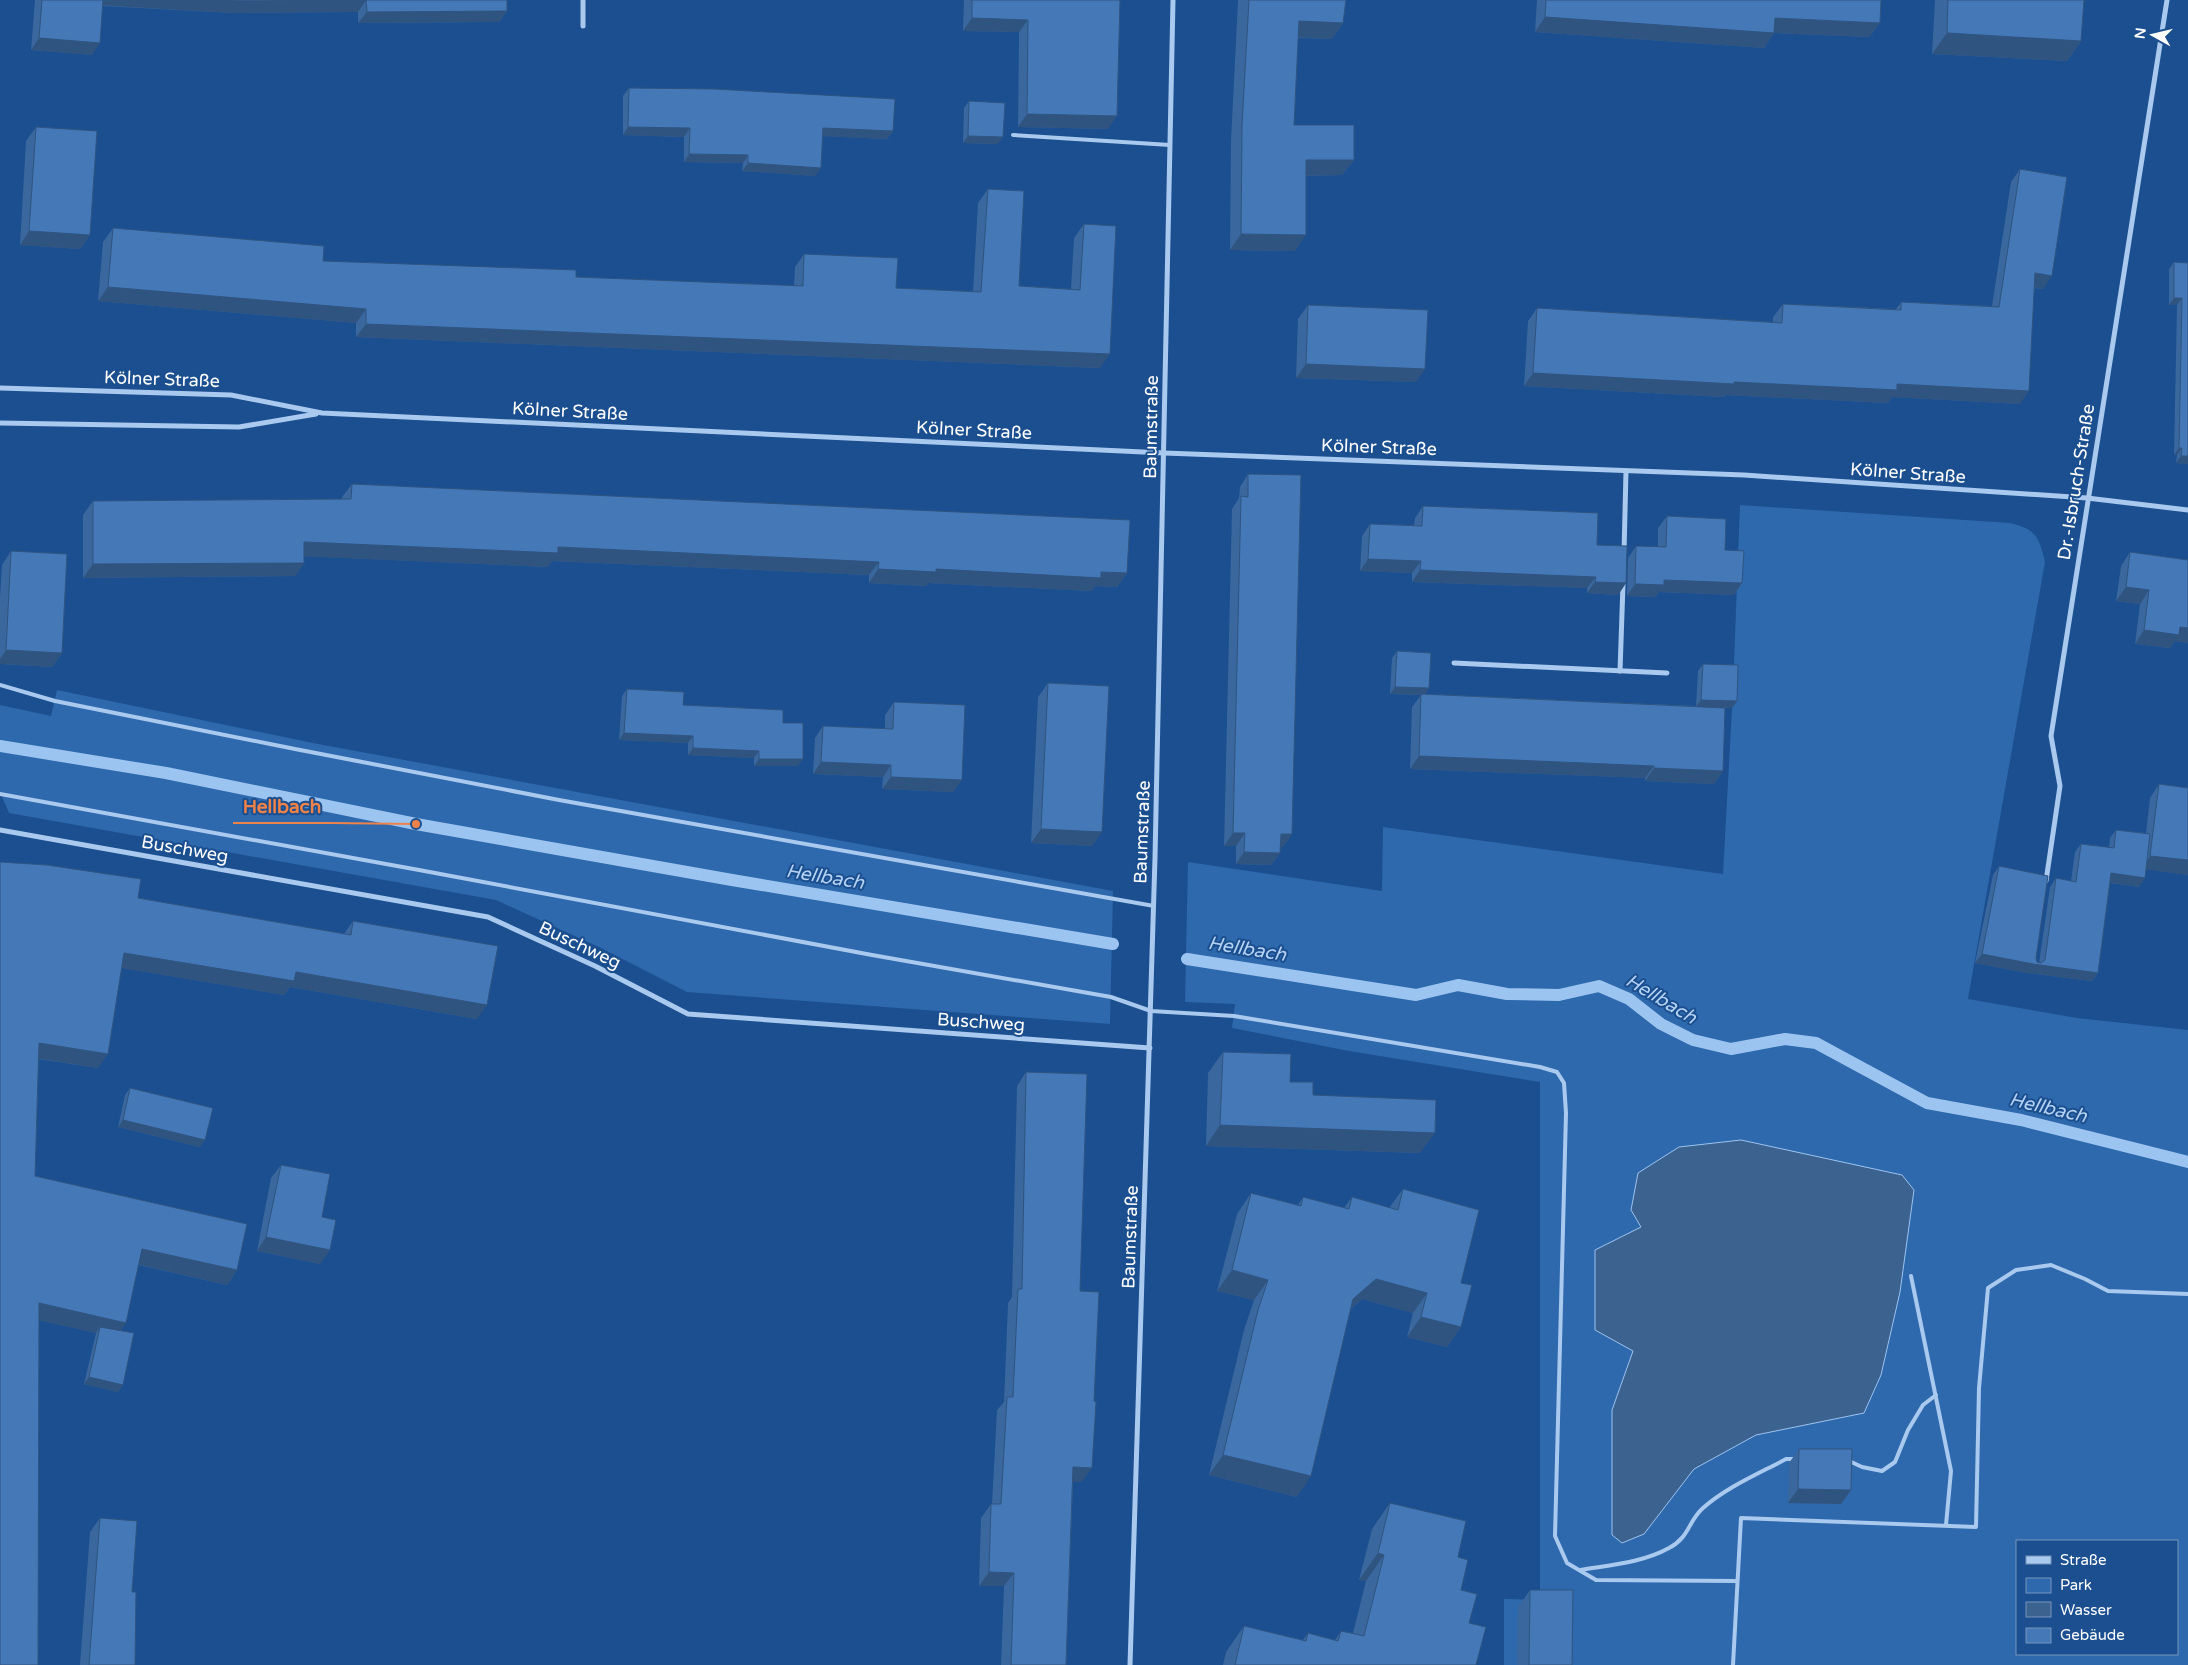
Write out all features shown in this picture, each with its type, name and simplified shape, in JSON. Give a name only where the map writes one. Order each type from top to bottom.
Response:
[{"type":"street","points":[[583,0],[583,26]]},
{"type":"street","name":"Baumstraße","points":[[1130,1665],[1154,906],[1173,0]]},
{"type":"street","name":"Dr.-Isbruch-Straße","points":[[2045,892],[2060,786],[2051,736],[2167,0]]},
{"type":"street","name":"Kölner Straße","points":[[0,388],[232,395],[322,413],[1164,453],[1744,476],[2087,498],[2188,510]]},
{"type":"street","name":"Kölner Straße","points":[[0,423],[239,427],[322,413]]},
{"type":"street","points":[[1624,556],[1626,471]]},
{"type":"street","points":[[1620,671],[1623,576]]},
{"type":"street","points":[[1454,663],[1667,673]]},
{"type":"street","name":"Buschweg","points":[[0,830],[488,917],[595,966],[688,1014],[1150,1048]]},
{"type":"lane","points":[[1013,135],[1170,145]]},
{"type":"lane","points":[[0,685],[55,701],[539,796],[1154,906]]},
{"type":"lane","points":[[0,794],[448,875],[872,955],[1111,997],[1151,1012],[1234,1016],[1540,1067],[1557,1072],[1564,1083],[1566,1113],[1555,1536],[1567,1563],[1596,1580],[1736,1581]]},
{"type":"lane","points":[[1733,1665],[1736,1581],[1741,1518],[1976,1527],[1979,1388],[1988,1288],[2016,1270],[2051,1265],[2108,1291],[2188,1294]]},
{"type":"lane","points":[[1911,1276],[1950,1471],[1946,1525]]},
{"type":"lane","points":[[1838,1459],[1847,1459],[1862,1467],[1882,1471],[1895,1462],[1908,1430],[1923,1405],[1936,1395]]},
{"type":"lane","points":[[1580,1570],[1648,1557],[1668,1548],[1682,1539],[1700,1511],[1717,1496],[1786,1459],[1803,1459]]},
{"type":"green space","points":[[1740,505],[2010,523],[2031,531],[2041,546],[2045,562],[1968,999],[2077,1018],[2188,1030],[2188,1665],[1504,1665],[1504,1599],[1540,1600],[1540,1082],[1349,1051],[1232,1028],[1235,1004],[1185,1002],[1188,862],[1382,891],[1383,827],[1723,874],[1733,690]]},
{"type":"green space","points":[[57,690],[318,744],[1113,891],[1110,1024],[687,992],[601,948],[496,900],[9,813],[0,792],[0,705],[51,716]]},
{"type":"water","points":[[1741,1140],[1902,1175],[1914,1190],[1900,1292],[1881,1375],[1864,1413],[1756,1435],[1694,1469],[1644,1534],[1622,1543],[1612,1535],[1612,1410],[1633,1351],[1595,1330],[1595,1250],[1641,1227],[1631,1210],[1638,1173],[1679,1147]]},
{"type":"building","points":[[42,0],[103,0],[100,43],[39,38]]},
{"type":"building","points":[[216,0],[366,0],[242,1]]},
{"type":"building","points":[[366,0],[507,0],[507,11],[367,12]]},
{"type":"building","points":[[972,0],[1120,0],[1117,116],[1027,114],[1028,20],[972,18]]},
{"type":"building","points":[[1249,0],[1346,0],[1343,23],[1299,21],[1294,125],[1354,125],[1354,160],[1306,160],[1306,235],[1241,234],[1242,125]]},
{"type":"building","points":[[1546,0],[1881,0],[1880,23],[1775,18],[1774,33],[1545,17]]},
{"type":"building","points":[[1948,0],[2084,0],[2081,41],[1947,33]]},
{"type":"building","points":[[629,88],[714,89],[895,99],[893,131],[823,128],[821,168],[748,163],[748,155],[689,154],[690,128],[628,127]]},
{"type":"building","points":[[969,101],[1005,103],[1003,137],[968,136]]},
{"type":"building","points":[[36,127],[97,131],[90,235],[29,231]]},
{"type":"building","points":[[2020,169],[2067,177],[2052,276],[2035,273],[2029,391],[1897,384],[1897,390],[1734,382],[1734,384],[1533,373],[1537,308],[1782,323],[1783,304],[1901,310],[1901,302],[1999,307]]},
{"type":"building","points":[[988,189],[1024,191],[1019,286],[1080,290],[1084,224],[1116,226],[1110,354],[366,324],[366,309],[108,287],[113,228],[324,246],[323,261],[576,270],[576,277],[803,286],[804,254],[898,258],[896,288],[981,292]]},
{"type":"building","points":[[2174,262],[2188,263],[2188,456],[2181,456],[2182,448],[2179,448],[2182,298],[2174,298]]},
{"type":"building","points":[[1308,305],[1428,310],[1425,369],[1306,364]]},
{"type":"building","points":[[1248,474],[1301,475],[1292,834],[1281,834],[1280,853],[1244,852],[1245,833],[1233,833],[1241,496],[1248,497]]},
{"type":"building","points":[[352,484],[1130,520],[1127,573],[1101,572],[1101,578],[936,569],[936,572],[878,569],[879,562],[558,547],[558,553],[304,542],[304,563],[93,564],[93,501],[351,499]]},
{"type":"building","points":[[1423,506],[1598,513],[1597,545],[1627,546],[1626,583],[1595,582],[1596,577],[1420,570],[1421,561],[1368,559],[1370,524],[1422,526]]},
{"type":"building","points":[[1667,516],[1726,519],[1725,550],[1744,551],[1742,583],[1664,580],[1664,585],[1635,584],[1636,546],[1666,547]]},
{"type":"building","points":[[11,551],[67,554],[62,653],[6,650]]},
{"type":"building","points":[[2130,552],[2188,560],[2188,628],[2180,627],[2179,635],[2144,630],[2149,590],[2126,587]]},
{"type":"building","points":[[1397,651],[1431,653],[1429,688],[1395,687]]},
{"type":"building","points":[[1703,664],[1738,665],[1737,701],[1701,700]]},
{"type":"building","points":[[1048,683],[1109,686],[1102,832],[1041,829]]},
{"type":"building","points":[[627,689],[684,692],[683,705],[783,710],[783,723],[803,723],[803,759],[759,759],[759,751],[693,748],[693,736],[624,733]]},
{"type":"building","points":[[1421,694],[1725,708],[1723,771],[1654,768],[1654,766],[1419,756]]},
{"type":"building","points":[[894,702],[965,705],[962,780],[891,777],[891,765],[821,762],[823,726],[893,729]]},
{"type":"building","points":[[2159,784],[2188,788],[2188,860],[2150,856]]},
{"type":"building","points":[[2116,830],[2150,834],[2145,878],[2111,873],[2098,973],[2033,964],[1982,954],[1999,866],[2048,876],[2036,958],[2037,962],[2041,963],[2045,960],[2056,878],[2076,882],[2081,844],[2114,848]]},
{"type":"building","points":[[0,862],[47,865],[141,879],[138,898],[351,935],[353,921],[498,946],[487,1005],[296,972],[294,981],[124,953],[108,1054],[39,1043],[35,1176],[247,1224],[237,1270],[142,1249],[126,1323],[39,1303],[38,1665],[0,1665]]},
{"type":"building","points":[[1223,1052],[1291,1054],[1290,1082],[1313,1082],[1313,1095],[1436,1100],[1435,1133],[1220,1125]]},
{"type":"building","points":[[1026,1072],[1087,1074],[1080,1291],[1099,1292],[1094,1401],[1096,1402],[1092,1468],[1073,1467],[1066,1665],[1011,1665],[1014,1573],[989,1572],[991,1504],[1001,1504],[1007,1397],[1013,1397],[1018,1289],[1022,1289]]},
{"type":"building","points":[[130,1088],[213,1108],[205,1140],[123,1120]]},
{"type":"building","points":[[281,1165],[330,1174],[322,1217],[336,1220],[330,1250],[266,1237]]},
{"type":"building","points":[[1403,1189],[1479,1210],[1461,1283],[1472,1285],[1461,1327],[1421,1317],[1427,1293],[1376,1279],[1353,1299],[1311,1476],[1223,1455],[1258,1310],[1268,1280],[1232,1270],[1251,1193],[1301,1206],[1303,1197],[1349,1209],[1352,1197],[1398,1210]]},
{"type":"building","points":[[100,1327],[134,1333],[123,1385],[89,1377]]},
{"type":"building","points":[[1799,1449],[1852,1449],[1851,1490],[1798,1489]]},
{"type":"building","points":[[1390,1503],[1466,1521],[1458,1557],[1468,1560],[1461,1590],[1477,1594],[1469,1623],[1486,1627],[1476,1665],[1235,1665],[1244,1626],[1306,1641],[1308,1633],[1338,1641],[1341,1631],[1364,1636],[1384,1555],[1378,1553]]},
{"type":"building","points":[[100,1518],[137,1521],[132,1592],[136,1592],[135,1665],[89,1665]]},
{"type":"building","points":[[1530,1590],[1573,1590],[1572,1665],[1529,1665]]},
{"type":"waterway","name":"Hellbach","points":[[0,746],[166,773],[416,824],[732,880],[1113,944]]},
{"type":"waterway","name":"Hellbach","points":[[1187,959],[1416,995],[1458,985],[1507,994],[1559,995],[1599,986],[1629,999],[1661,1024],[1693,1040],[1731,1049],[1785,1039],[1816,1043],[1927,1103],[2021,1120],[2188,1162]]},
{"type":"place","name":"Hellbach","points":[[416,824]]}]
